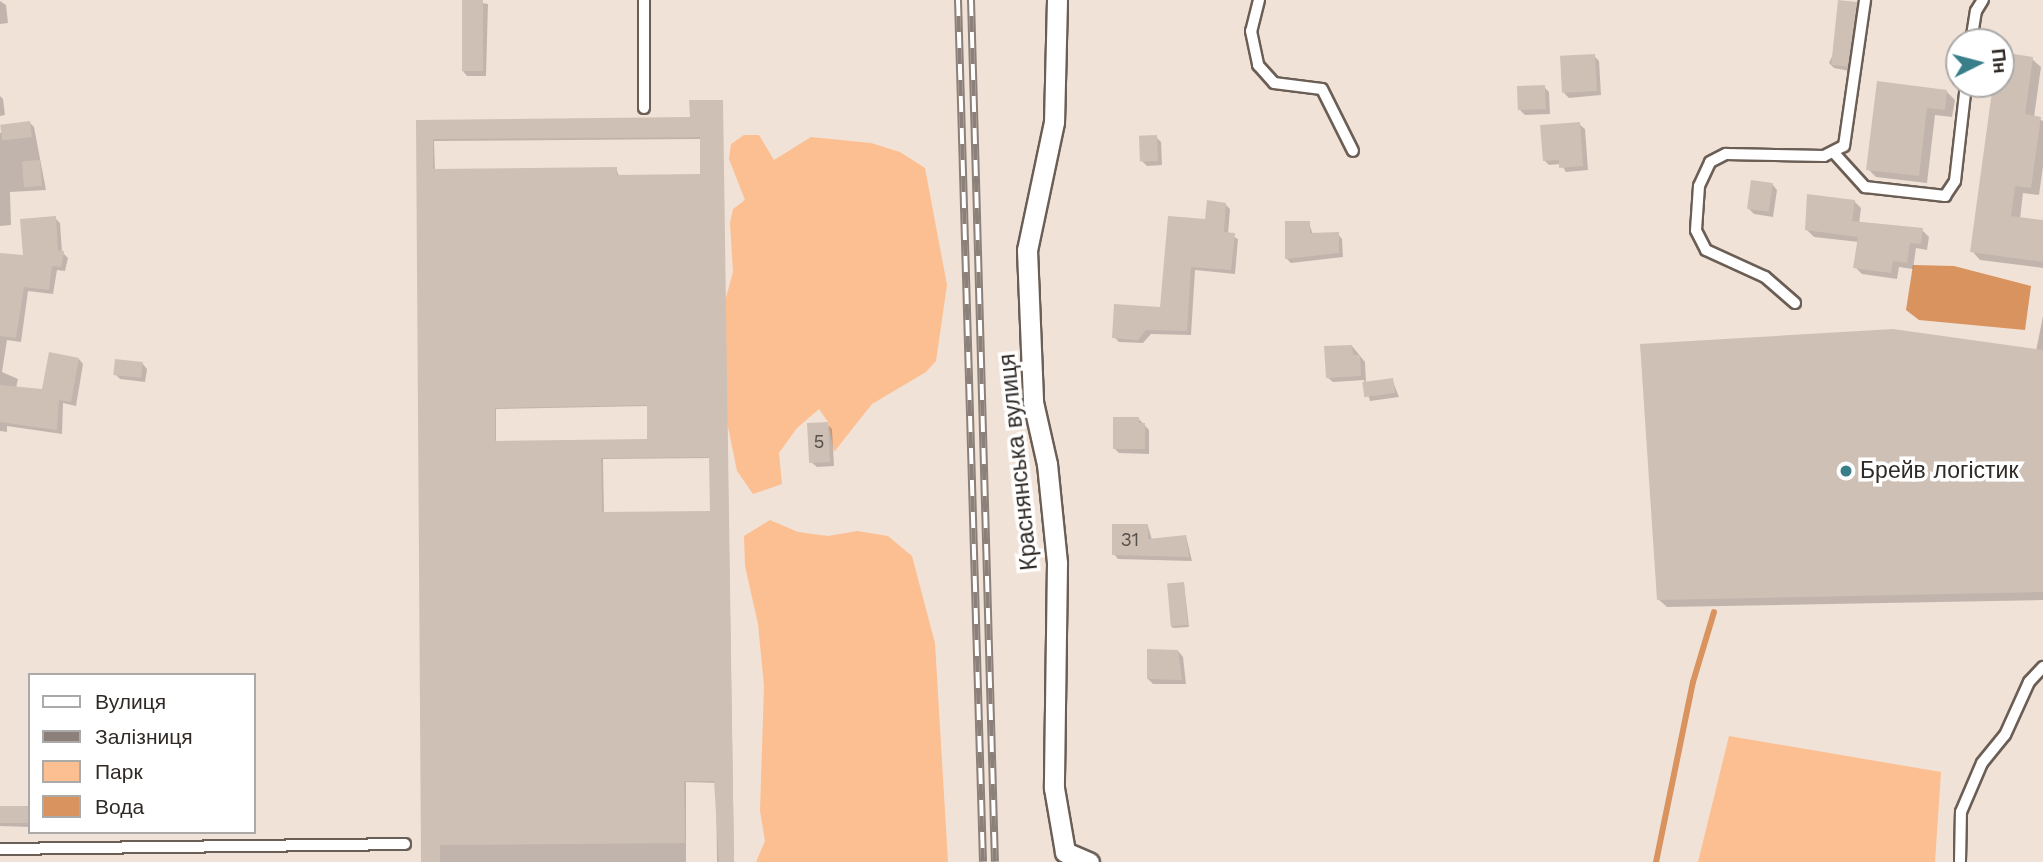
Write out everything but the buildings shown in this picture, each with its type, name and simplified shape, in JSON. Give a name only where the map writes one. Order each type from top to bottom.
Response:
[{"type":"street","name":"Краснянська вулиця","points":[[1057,0],[1054,122],[1027,250],[1033,402],[1047,464],[1057,563],[1054,788],[1065,852],[1089,862]]},
{"type":"lane","points":[[644,0],[644,108]]},
{"type":"lane","points":[[1259,0],[1251,31],[1258,65],[1274,82],[1322,89],[1353,151]]},
{"type":"lane","points":[[1835,154],[1848,135],[1865,0]]},
{"type":"lane","points":[[1973,28],[1976,11],[1983,0]]},
{"type":"lane","points":[[1794,303],[1770,280],[1711,254],[1701,244],[1696,222],[1701,177],[1710,162],[1726,154],[1835,154],[1865,187],[1945,196],[1955,181],[1964,98]]},
{"type":"lane","points":[[1960,862],[1962,813],[1982,763],[2005,735],[2029,682],[2043,667]]},
{"type":"lane","points":[[0,849],[405,844]]},
{"type":"green space","points":[[744,135],[759,135],[774,160],[811,137],[871,143],[900,152],[925,168],[947,285],[936,361],[926,372],[872,404],[834,452],[828,422],[819,409],[797,428],[779,453],[782,484],[753,494],[737,471],[725,412],[725,301],[733,272],[730,223],[733,209],[745,200],[729,159],[731,144]]},
{"type":"green space","points":[[770,520],[798,532],[828,536],[857,531],[888,536],[912,556],[935,643],[948,862],[756,862],[765,841],[760,811],[764,686],[758,624],[745,566],[744,536]]},
{"type":"green space","points":[[1729,736],[1941,772],[1935,862],[1698,862]]},
{"type":"water","points":[[1913,265],[1954,266],[2031,286],[2025,330],[1919,320],[1906,310]]},
{"type":"waterway","points":[[1656,862],[1693,682],[1714,612]]},
{"type":"railway","points":[[958,0],[983,862]]},
{"type":"railway","points":[[971,0],[995,862]]},
{"type":"place","name":"Брейв логістик","points":[[1846,471]]}]
